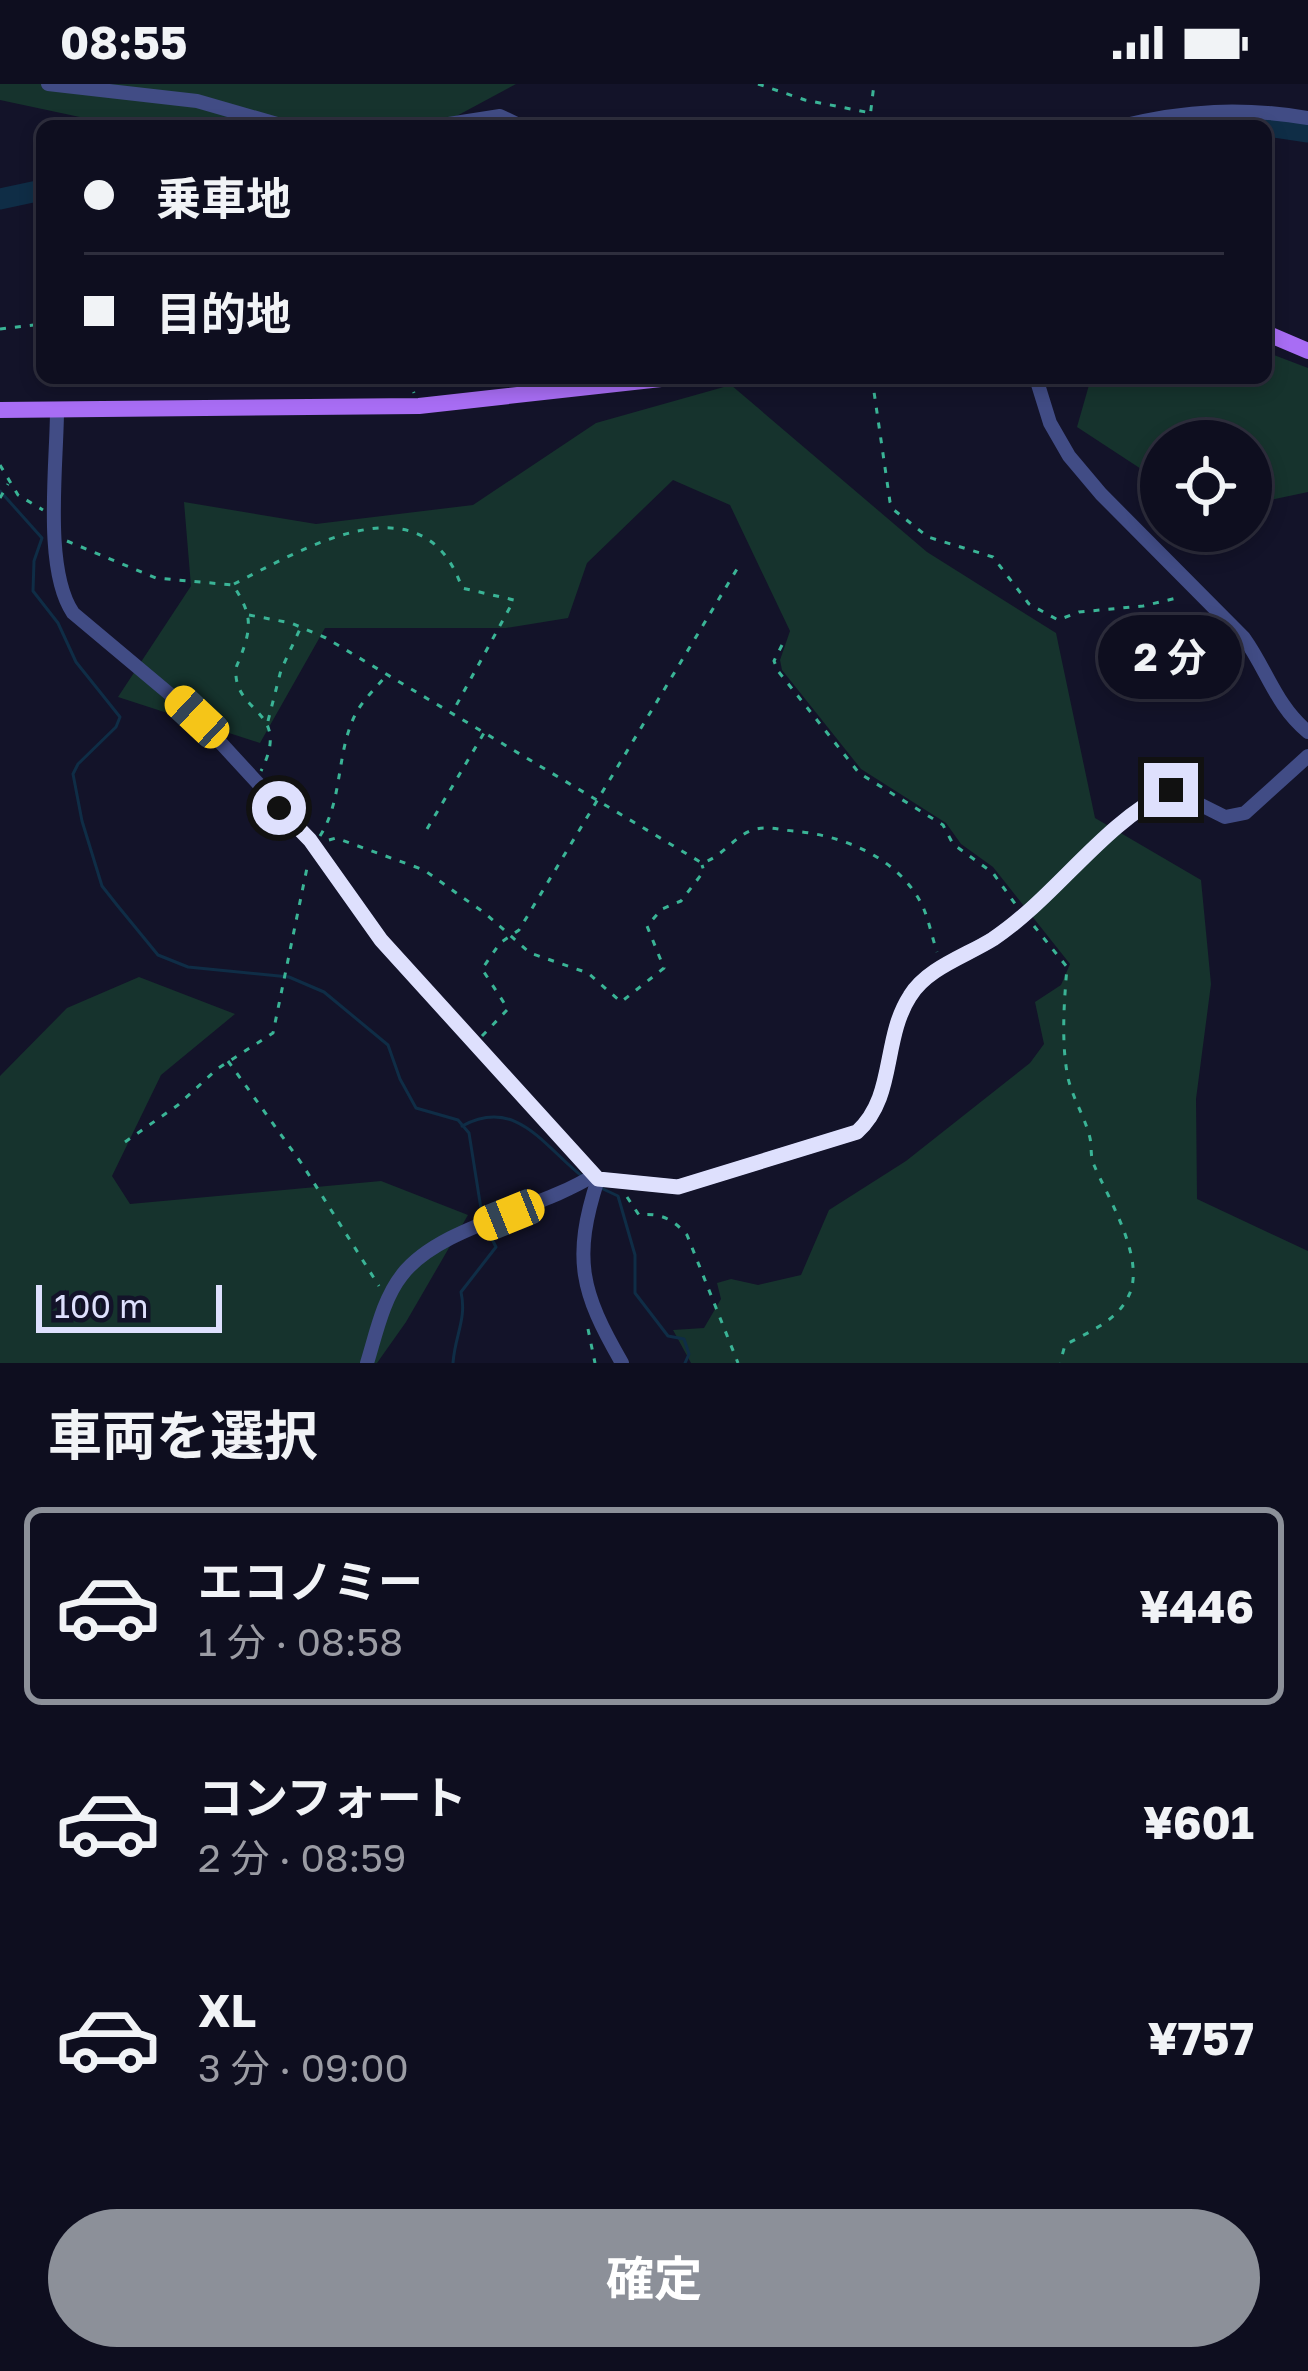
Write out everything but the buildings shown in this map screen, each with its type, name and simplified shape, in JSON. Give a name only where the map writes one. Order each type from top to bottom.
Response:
[{"type":"main road","points":[[1272,336],[1308,351]]},
{"type":"main road","points":[[0,410],[419,406],[616,384]]},
{"type":"street","points":[[48,84],[197,100],[264,120]]},
{"type":"street","points":[[1147,120],[1220,110],[1308,118]]},
{"type":"street","points":[[474,120],[500,116],[508,120]]},
{"type":"street","points":[[1038,384],[1050,423],[1069,456],[1244,638],[1274,693],[1308,732]]},
{"type":"street","points":[[57,410],[57,574],[73,613],[165,687],[255,781],[316,848],[381,940],[596,1177],[622,1184],[678,1187],[857,1132],[874,1117],[899,1017],[912,992],[1023,914],[1141,805],[1171,790],[1225,817],[1245,813],[1308,756]]},
{"type":"street","points":[[367,1363],[390,1295],[411,1265],[440,1243],[596,1177]]},
{"type":"street","points":[[596,1177],[584,1237],[584,1285],[593,1312],[622,1363]]},
{"type":"path","points":[[758,84],[805,100],[871,112]]},
{"type":"path","points":[[870,120],[874,84]]},
{"type":"path","points":[[0,329],[36,324]]},
{"type":"path","points":[[873,384],[894,510],[928,537],[994,557],[1029,604],[1058,620],[1171,597],[1206,602]]},
{"type":"path","points":[[0,466],[8,484],[56,523],[66,541],[156,578],[233,585],[288,557],[384,525],[419,533],[444,549],[462,588],[514,600],[452,713]]},
{"type":"path","points":[[0,497],[8,484]]},
{"type":"path","points":[[476,1042],[508,1009],[482,969],[519,930],[740,564]]},
{"type":"path","points":[[233,585],[249,615],[235,670],[237,684],[267,723]]},
{"type":"path","points":[[249,615],[300,627],[387,675],[702,863],[704,871],[681,902],[662,909],[647,926],[664,968],[621,1002],[588,974],[530,953],[486,914],[424,871],[336,838],[316,848]]},
{"type":"path","points":[[255,781],[270,752],[267,723],[281,670],[300,627]]},
{"type":"path","points":[[782,645],[774,661],[778,671],[859,773],[943,825],[953,844],[993,872],[1067,968],[1066,1072],[1091,1141],[1091,1158],[1124,1231],[1132,1270],[1131,1292],[1120,1309],[1065,1345],[1060,1363]]},
{"type":"path","points":[[125,1142],[178,1105],[228,1061],[273,1033],[309,859],[333,815],[340,767],[358,710],[387,675]]},
{"type":"path","points":[[427,830],[484,733]]},
{"type":"path","points":[[702,863],[748,831],[764,827],[841,838],[892,870],[913,891],[924,909],[942,968]]},
{"type":"path","points":[[228,1061],[302,1165],[372,1280],[390,1295]]},
{"type":"path","points":[[622,1184],[631,1208],[639,1215],[676,1222],[687,1235],[738,1363]]},
{"type":"green space","points":[[0,84],[516,84],[449,120],[94,120],[0,100]]},
{"type":"green space","points":[[1272,354],[1308,368],[1308,492],[1272,500],[1272,420],[1140,420],[1140,468],[1077,427],[1089,384],[1272,384]]},
{"type":"green space","points":[[731,385],[927,552],[1056,633],[1095,818],[1201,880],[1211,984],[1196,1099],[1197,1199],[1308,1251],[1308,1363],[691,1363],[673,1330],[704,1328],[721,1299],[717,1283],[731,1279],[758,1285],[801,1275],[829,1210],[906,1161],[1030,1063],[1044,1044],[1035,1002],[1061,985],[1070,964],[993,867],[961,844],[946,823],[861,769],[782,670],[780,660],[790,631],[730,505],[673,480],[587,563],[568,618],[506,628],[325,628],[260,743],[118,697],[191,586],[184,502],[316,524],[473,505],[596,423]]},
{"type":"green space","points":[[139,977],[235,1014],[161,1075],[112,1176],[130,1204],[381,1181],[468,1215],[377,1363],[0,1363],[0,1076],[67,1008]]},
{"type":"waterway","points":[[1272,127],[1308,132]]},
{"type":"waterway","points":[[0,199],[36,191]]},
{"type":"waterway","points":[[0,491],[42,538],[34,561],[33,591],[58,623],[76,662],[120,717],[73,774],[102,886],[158,955],[188,967],[289,977],[324,992],[388,1045],[416,1108],[458,1120],[469,1133],[482,1215]]},
{"type":"waterway","points":[[462,1126],[481,1118],[514,1121],[583,1177]]},
{"type":"waterway","points":[[601,1188],[618,1196],[635,1255],[635,1293],[668,1336],[684,1339],[689,1354],[685,1363]]},
{"type":"waterway","points":[[453,1363],[462,1319],[461,1292],[496,1247],[490,1235]]},
{"type":"route","points":[[279,808],[310,840],[381,940],[598,1179],[678,1187],[857,1132],[874,1117],[899,1017],[912,992],[1007,928],[1141,805],[1171,790]]}]
